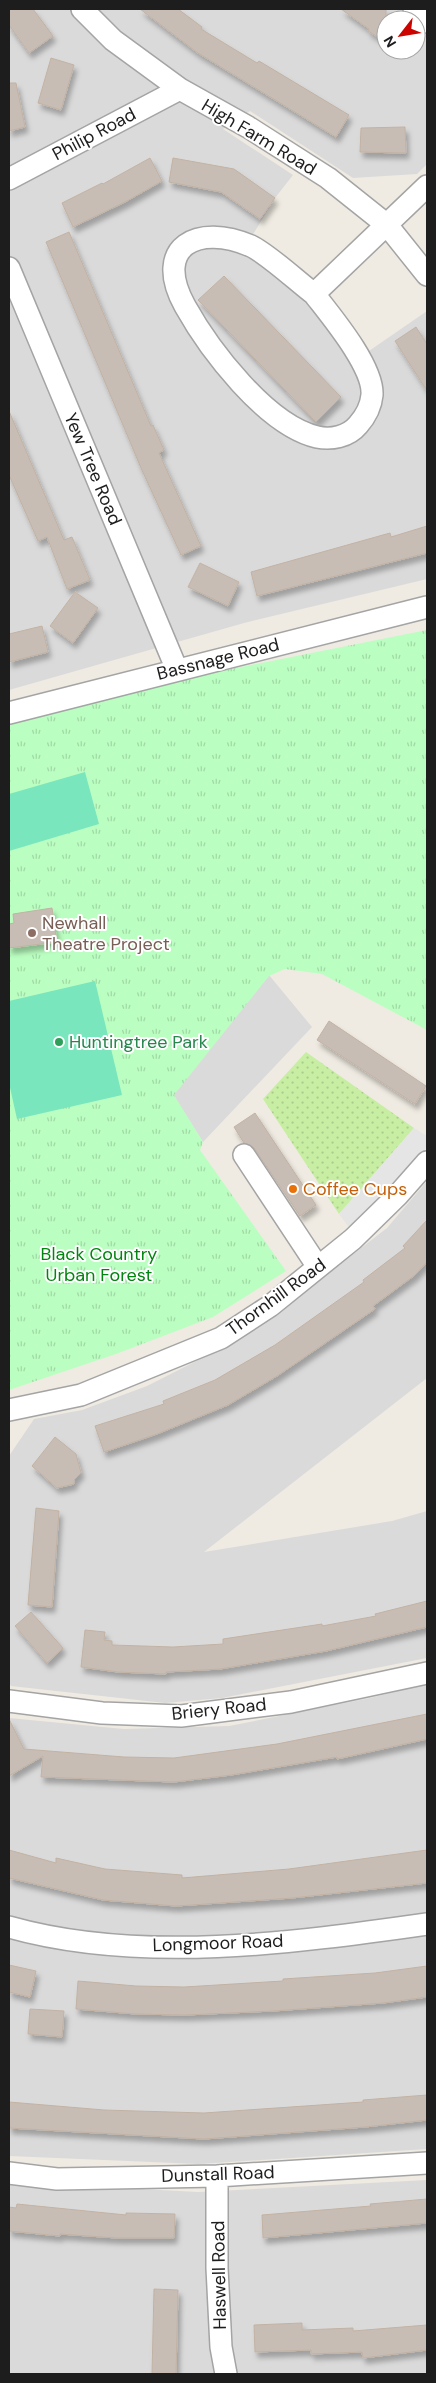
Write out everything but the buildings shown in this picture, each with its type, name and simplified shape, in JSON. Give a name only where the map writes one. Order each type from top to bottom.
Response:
[{"type":"street","name":"High Farm Road","points":[[82,9],[113,40],[180,89],[248,127],[328,178],[387,226],[427,275]]},
{"type":"street","points":[[414,9],[427,22]]},
{"type":"street","name":"Philip Road","points":[[9,179],[180,89]]},
{"type":"street","points":[[314,294],[427,186]]},
{"type":"street","points":[[206,238],[230,238],[253,247],[314,294],[340,326],[359,357],[369,378],[372,393],[369,409],[358,424],[350,433],[333,438],[316,437],[295,428],[274,413],[241,383],[224,364],[194,323],[178,294],[172,273],[175,256],[187,243],[206,238]]},
{"type":"street","name":"Yew Tree Road","points":[[9,268],[176,670]]},
{"type":"street","name":"Bassnage Road","points":[[9,713],[427,607]]},
{"type":"street","points":[[244,1155],[318,1267]]},
{"type":"street","name":"Thornhill Road","points":[[9,1410],[80,1395],[221,1338],[270,1306],[353,1239],[397,1196],[427,1162]]},
{"type":"street","name":"Briery Road","points":[[9,1701],[102,1713],[181,1716],[291,1702],[427,1673]]},
{"type":"street","name":"Longmoor Road","points":[[9,1927],[39,1936],[90,1942],[184,1948],[270,1943],[427,1924]]},
{"type":"street","name":"Dunstall Road","points":[[9,2173],[57,2179],[217,2176],[427,2163]]},
{"type":"street","name":"Haswell Road","points":[[217,2176],[217,2268],[221,2347],[226,2374]]},
{"type":"shaded area","points":[[9,9],[427,9],[427,164],[417,174],[353,178],[250,111],[223,129],[293,175],[275,198],[243,251],[280,277],[309,305],[353,362],[427,311],[427,579],[244,623],[9,690]]},
{"type":"shaded area","points":[[269,975],[312,1027],[203,1142],[173,1095]]},
{"type":"shaded area","points":[[414,1128],[427,1136],[427,1147],[351,1230],[339,1214]]},
{"type":"shaded area","points":[[427,1181],[427,1378],[204,1552],[392,1521],[427,1511],[427,1658],[222,1698],[165,1703],[11,1686],[9,1683],[9,1456],[34,1419],[82,1410],[147,1386],[226,1346],[325,1276],[387,1228]]},
{"type":"shaded area","points":[[427,1684],[427,2149],[199,2164],[9,2156],[9,1718],[124,1729],[229,1726],[370,1698]]},
{"type":"shaded area","points":[[427,2180],[427,2374],[9,2374],[9,2182],[198,2192]]},
{"type":"green space","name":"Black Country Urban Forest","points":[[427,630],[427,1030],[322,974],[285,969],[269,976],[174,1095],[203,1142],[200,1150],[286,1271],[213,1317],[116,1354],[9,1390],[9,723],[176,680]]},
{"type":"green space","points":[[85,772],[99,824],[9,851],[9,794]]},
{"type":"green space","name":"Huntingtree Park","points":[[95,981],[122,1095],[17,1119],[9,1083],[9,1001]]},
{"type":"green space","points":[[306,1052],[414,1128],[339,1214],[263,1099]]},
{"type":"place","name":"Newhall Theatre Project","points":[[32,933]]},
{"type":"place","name":"Huntingtree Park","points":[[59,1042]]},
{"type":"place","name":"Coffee Cups","points":[[293,1189]]}]
